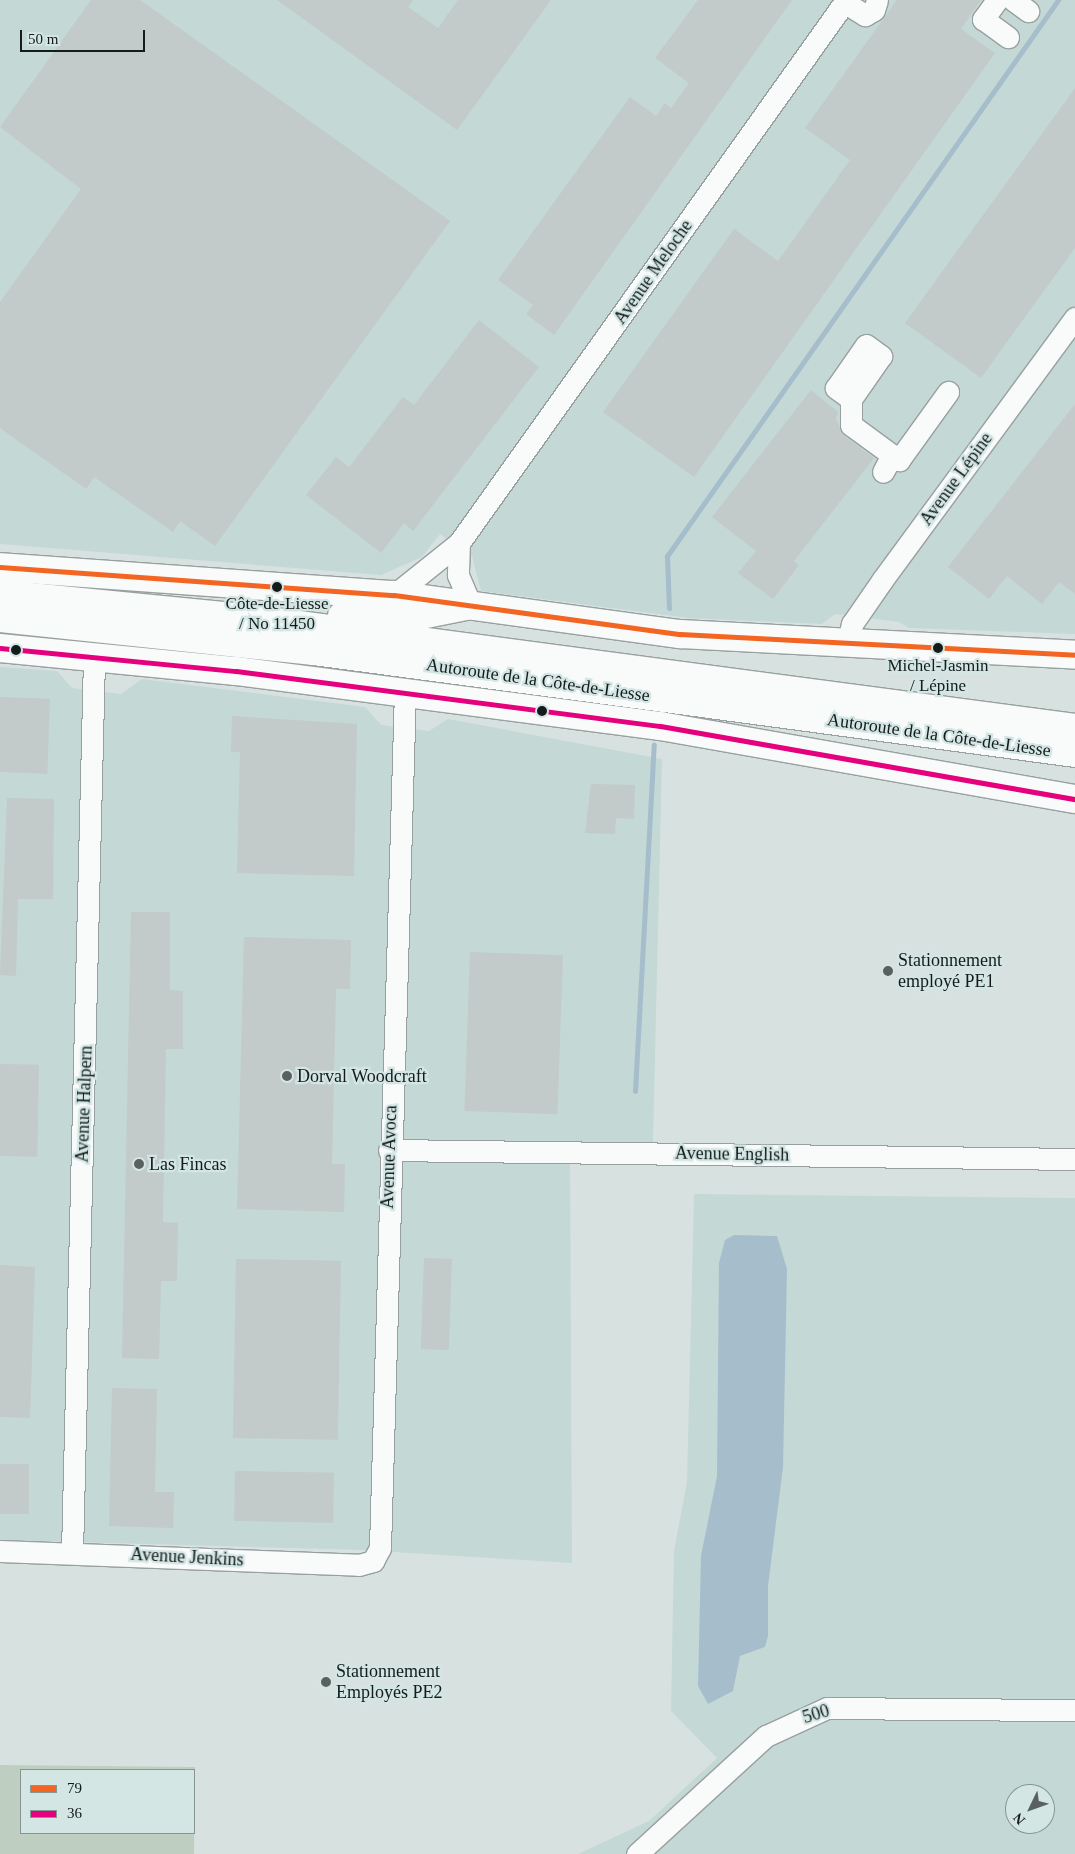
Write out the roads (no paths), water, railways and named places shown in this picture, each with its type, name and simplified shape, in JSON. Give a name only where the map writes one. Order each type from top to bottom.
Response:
[{"type":"main road","points":[[0,567],[394,595],[656,632],[847,644],[1075,655]]},
{"type":"main road","name":"Autoroute de la Côte-de-Liesse","points":[[0,594],[246,618],[1075,728]]},
{"type":"main road","points":[[246,618],[416,616],[471,605]]},
{"type":"main road","name":"Autoroute de la Côte-de-Liesse","points":[[0,618],[314,651],[1075,753]]},
{"type":"main road","points":[[0,648],[94,656],[405,692],[783,745],[1075,799]]},
{"type":"main road","points":[[910,731],[1075,768]]},
{"type":"street","points":[[845,1],[865,15],[874,10],[877,0]]},
{"type":"street","points":[[997,0],[983,19],[1008,37]]},
{"type":"street","name":"Avenue Meloche","points":[[394,595],[459,543],[845,1]]},
{"type":"street","name":"Avenue Lépine","points":[[847,644],[852,624],[882,579],[1075,318]]},
{"type":"street","points":[[851,399],[851,425],[887,464],[899,460],[948,392]]},
{"type":"street","points":[[459,543],[458,575],[471,605]]},
{"type":"street","name":"Avenue Halpern","points":[[72,1552],[94,656]]},
{"type":"street","name":"Avenue Avoca","points":[[373,1561],[380,1548],[389,1150],[405,692]]},
{"type":"street","name":"Avenue English","points":[[389,1150],[1075,1159]]},
{"type":"street","name":"Avenue Jenkins","points":[[0,1551],[72,1552],[359,1565],[373,1561]]},
{"type":"street","name":"500","points":[[637,1854],[766,1736],[828,1708],[1075,1710]]},
{"type":"water","points":[[734,1235],[777,1236],[787,1269],[783,1467],[768,1586],[768,1636],[765,1647],[740,1656],[733,1691],[708,1704],[698,1686],[701,1556],[717,1476],[719,1263],[725,1240]]},
{"type":"waterway","points":[[669,608],[667,556],[1058,0]]},
{"type":"waterway","points":[[635,1091],[654,745]]},
{"type":"place","name":"Côte-de-Liesse / No 11450","points":[[277,587]]},
{"type":"place","name":"Michel-Jasmin / Lépine","points":[[938,648]]},
{"type":"place","name":"Stationnement employé PE1","points":[[888,971]]},
{"type":"place","name":"Dorval Woodcraft","points":[[287,1076]]},
{"type":"place","name":"Las Fincas","points":[[139,1164]]},
{"type":"place","name":"Stationnement Employés PE2","points":[[326,1682]]}]
